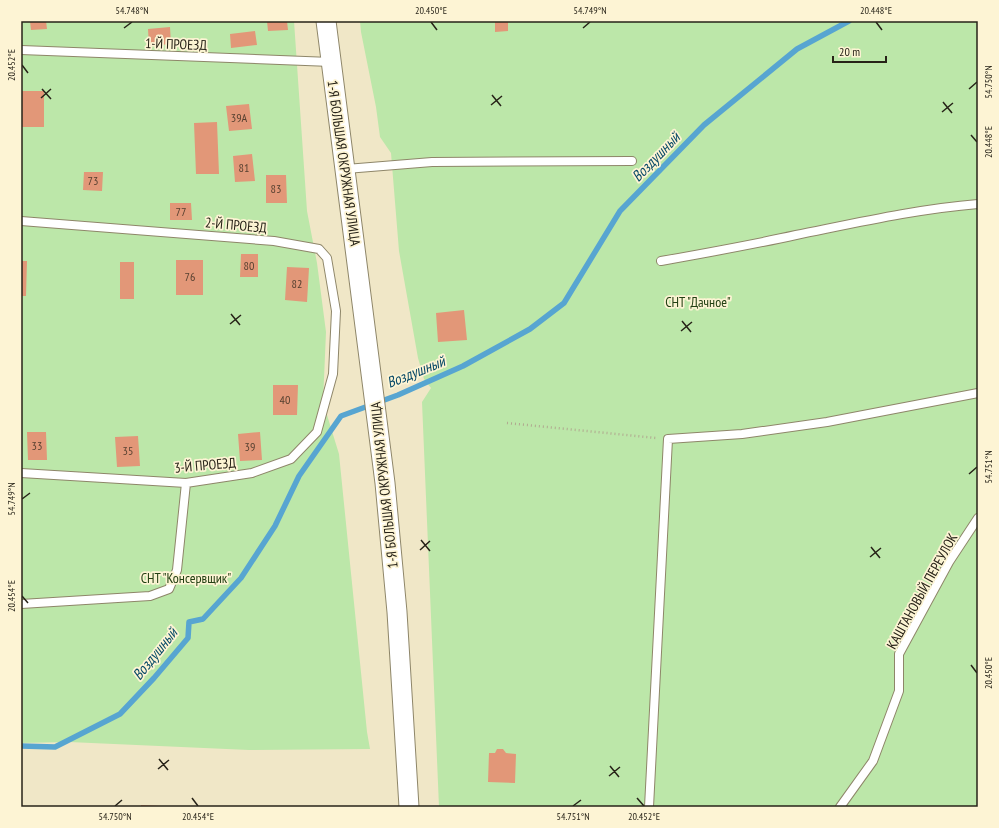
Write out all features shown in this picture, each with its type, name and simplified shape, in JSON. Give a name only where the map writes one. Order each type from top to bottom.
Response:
[{"type":"street","name":"1-Я БОЛЬШАЯ ОКРУЖНАЯ УЛИЦА","points":[[326,21],[385,483],[398,612],[409,807]]},
{"type":"lane","name":"1-Й ПРОЕЗД","points":[[21,50],[331,62]]},
{"type":"lane","points":[[346,169],[432,162],[632,161]]},
{"type":"lane","points":[[662,261],[860,222],[959,205],[978,204]]},
{"type":"lane","name":"2-Й ПРОЕЗД","points":[[21,221],[274,241],[319,249],[328,258],[336,311],[333,374]]},
{"type":"lane","name":"3-Й ПРОЕЗД","points":[[21,473],[186,483],[252,474],[291,460],[317,432],[333,374]]},
{"type":"lane","points":[[649,807],[668,439],[742,434],[827,422],[978,393]]},
{"type":"lane","points":[[21,604],[150,596],[169,589],[177,570],[186,483]]},
{"type":"lane","name":"КАШТАНОВЫЙ ПЕРЕУЛОК","points":[[840,807],[873,761],[899,691],[899,654],[949,562],[978,518]]},
{"type":"path","points":[[507,423],[668,439]]},
{"type":"green space","name":"СНТ \"Консервщик\"","points":[[21,21],[294,21],[307,211],[317,263],[326,332],[323,402],[339,454],[367,732],[370,749],[249,750],[69,742],[21,743]]},
{"type":"green space","name":"СНТ \"Дачное\"","points":[[360,21],[978,21],[978,807],[439,807],[422,402],[431,388],[424,379],[418,358],[399,251],[391,153],[380,137]]},
{"type":"building","points":[[30,21],[46,21],[47,29],[31,30]]},
{"type":"building","points":[[267,21],[287,21],[288,30],[268,31]]},
{"type":"building","points":[[495,21],[508,21],[508,31],[495,32]]},
{"type":"building","points":[[170,27],[171,44],[149,46],[148,29]]},
{"type":"building","points":[[255,31],[257,45],[231,48],[230,34]]},
{"type":"building","points":[[21,91],[44,91],[44,127],[21,127]]},
{"type":"building","points":[[249,104],[252,129],[229,131],[226,106]]},
{"type":"building","points":[[217,122],[219,174],[196,174],[194,123]]},
{"type":"building","points":[[252,154],[255,181],[235,182],[233,156]]},
{"type":"building","points":[[84,172],[103,172],[102,191],[83,190]]},
{"type":"building","points":[[266,175],[286,175],[287,203],[266,203]]},
{"type":"building","points":[[170,203],[191,203],[192,220],[170,220]]},
{"type":"building","points":[[241,254],[258,254],[258,277],[240,277]]},
{"type":"building","points":[[176,260],[203,260],[203,295],[176,295]]},
{"type":"building","points":[[21,261],[27,261],[26,296],[21,296]]},
{"type":"building","points":[[120,262],[134,262],[134,299],[120,299]]},
{"type":"building","points":[[287,267],[309,268],[307,302],[285,300]]},
{"type":"building","points":[[464,310],[467,340],[438,342],[436,313]]},
{"type":"building","points":[[273,385],[298,385],[297,415],[273,415]]},
{"type":"building","points":[[27,432],[46,432],[47,460],[28,460]]},
{"type":"building","points":[[260,432],[262,460],[240,461],[238,434]]},
{"type":"building","points":[[138,436],[140,466],[117,467],[115,437]]},
{"type":"building","points":[[497,749],[503,749],[506,753],[516,754],[515,783],[488,782],[489,753],[495,753]]},
{"type":"building","points":[[141,805],[162,806],[162,807],[141,807]]},
{"type":"waterway","name":"Воздушный","points":[[21,746],[55,747],[120,714],[154,678],[188,638],[189,622],[203,619],[241,578],[275,526],[299,476],[341,416],[398,395],[463,366],[530,329],[564,303],[620,211],[704,125],[797,49],[849,21]]}]
